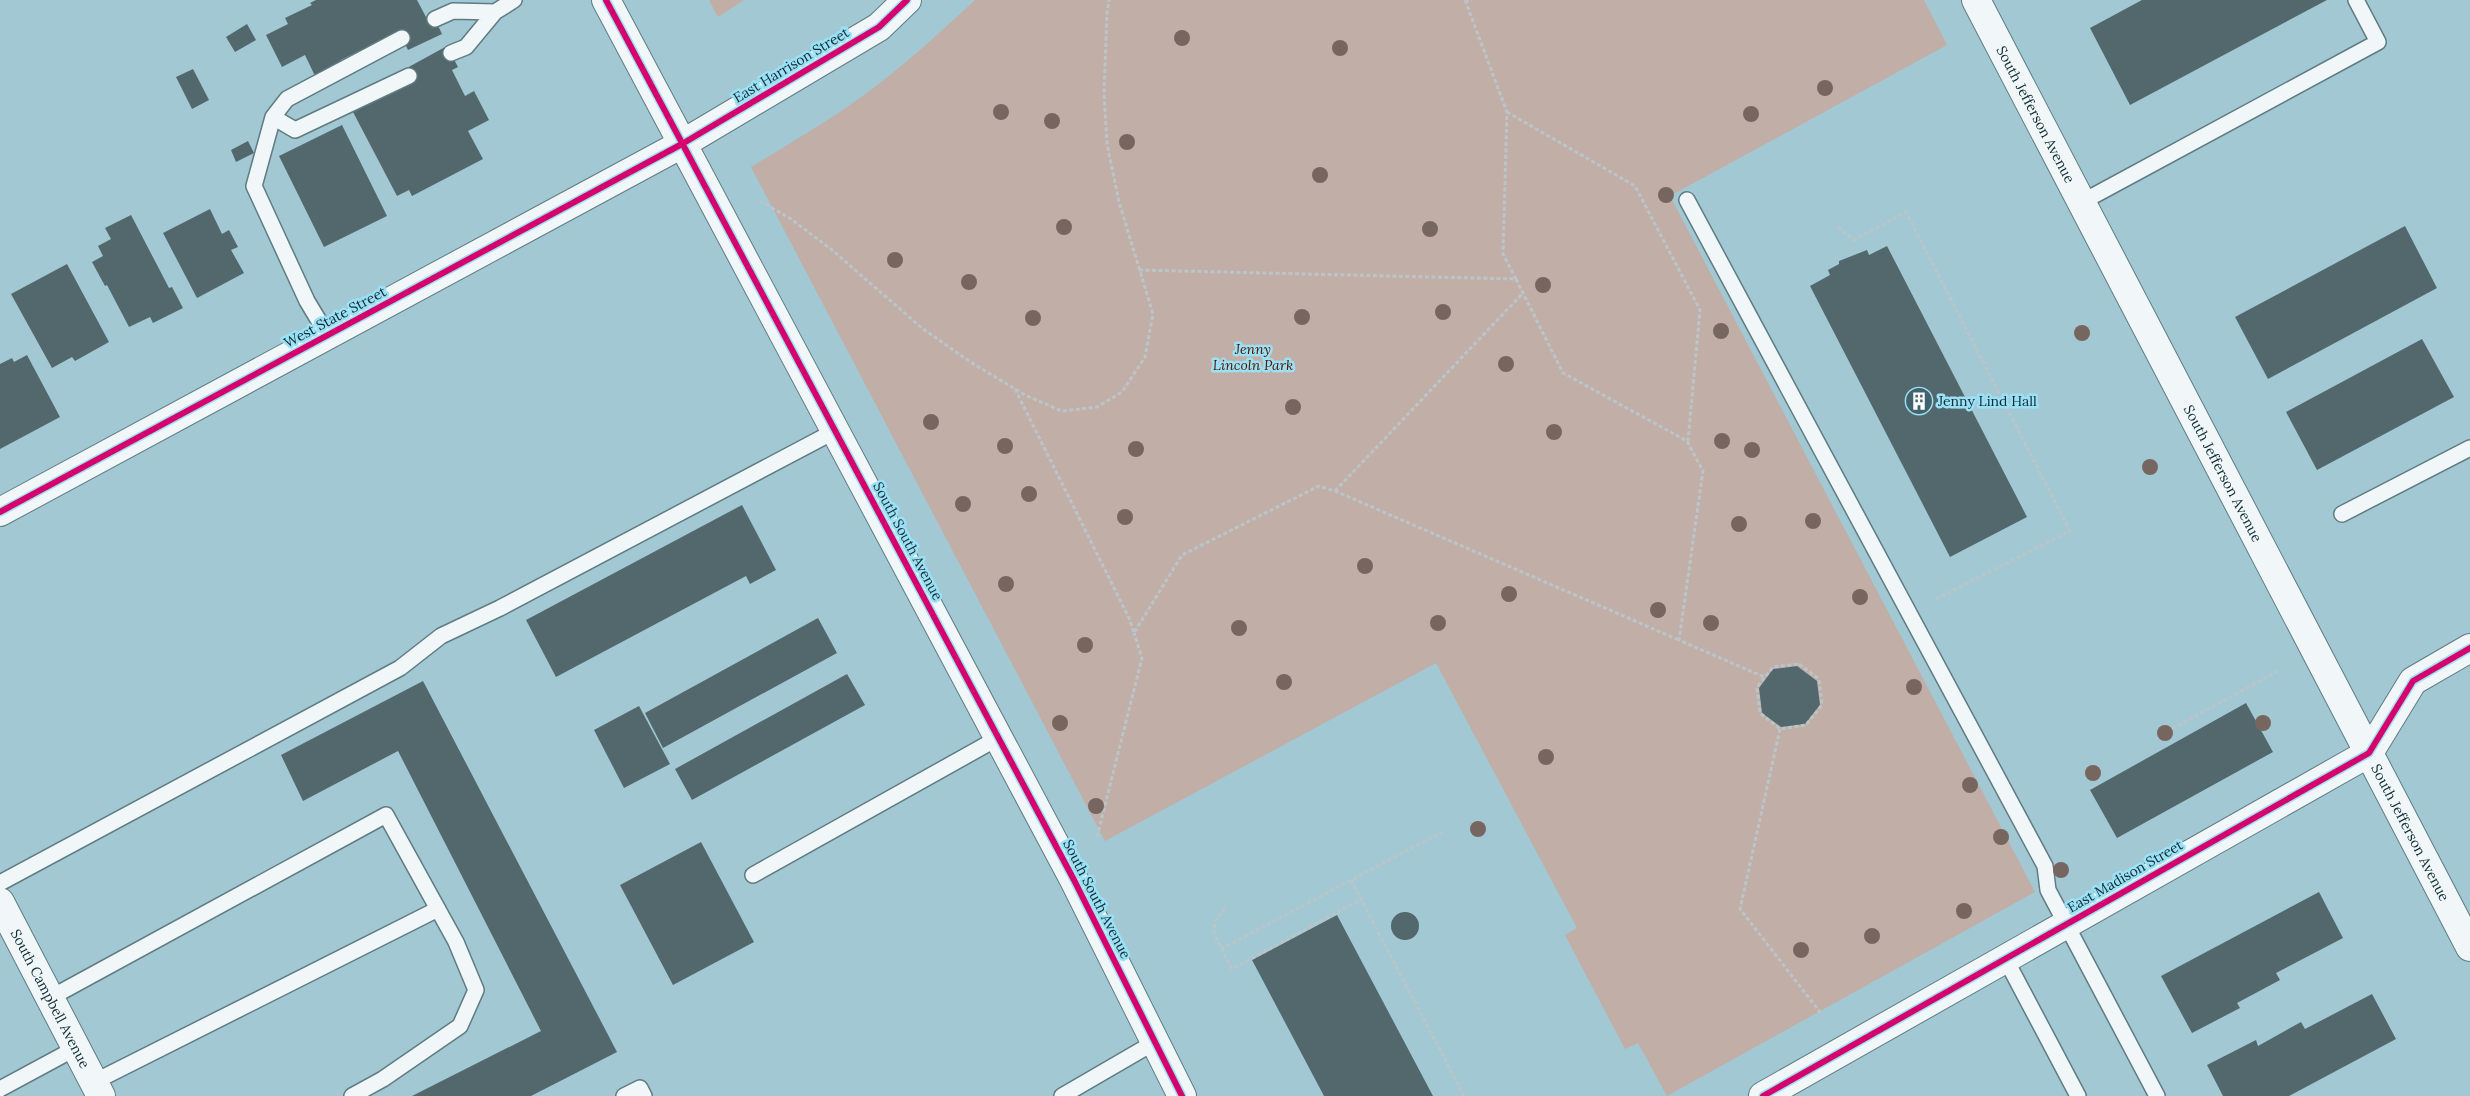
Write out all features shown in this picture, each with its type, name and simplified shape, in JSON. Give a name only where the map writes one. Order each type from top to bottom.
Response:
[{"type":"street","name":"South South Avenue","points":[[606,0],[1074,880],[1182,1096]]},
{"type":"street","name":"East Harrison Street","points":[[682,144],[880,28],[907,0]]},
{"type":"street","name":"South Jefferson Avenue","points":[[1976,0],[2470,947]]},
{"type":"street","name":"West State Street","points":[[0,512],[682,144]]},
{"type":"street","name":"East Madison Street","points":[[1763,1096],[2368,753],[2413,681],[2470,648]]},
{"type":"street","name":"South Campbell Avenue","points":[[0,902],[97,1089]]},
{"type":"lane","points":[[451,53],[466,47],[495,12],[514,0]]},
{"type":"lane","points":[[2082,202],[2378,42],[2356,0]]},
{"type":"lane","points":[[435,19],[453,11],[495,12]]},
{"type":"lane","points":[[328,336],[307,301],[254,186],[273,118],[287,99],[402,38]]},
{"type":"lane","points":[[273,118],[295,130],[409,76]]},
{"type":"lane","points":[[1687,200],[2045,866],[2048,890],[2158,1096]]},
{"type":"lane","points":[[0,882],[400,668],[441,636],[500,608],[835,431]]},
{"type":"lane","points":[[2342,514],[2470,448]]},
{"type":"lane","points":[[753,875],[998,738]]},
{"type":"lane","points":[[50,998],[386,815],[456,942],[476,990],[460,1026],[383,1079],[352,1096]]},
{"type":"lane","points":[[97,1089],[438,909]]},
{"type":"lane","points":[[2005,958],[2078,1096]]},
{"type":"lane","points":[[1062,1096],[1156,1042]]},
{"type":"lane","points":[[0,1089],[76,1048]]},
{"type":"lane","points":[[624,1096],[640,1088],[644,1096]]},
{"type":"path","points":[[760,200],[791,219],[832,250],[923,329],[972,363],[1015,389],[1062,411],[1097,407],[1122,392],[1145,357],[1152,314],[1119,202],[1107,144],[1104,93],[1109,0]]},
{"type":"path","points":[[1472,0],[1465,1],[1507,112],[1503,254],[1563,373],[1688,441]]},
{"type":"path","points":[[1507,112],[1635,186],[1700,310],[1688,441],[1703,471],[1679,640]]},
{"type":"path","points":[[1838,226],[1854,240],[1906,212],[2070,531],[1909,613]]},
{"type":"path","points":[[1139,270],[1516,279]]},
{"type":"path","points":[[1336,491],[1523,293]]},
{"type":"path","points":[[1015,389],[1129,618],[1142,658],[1097,837]]},
{"type":"path","points":[[1134,632],[1182,555],[1319,486],[1336,491],[1764,677]]},
{"type":"path","points":[[1798,664],[1819,680],[1822,705],[1806,725],[1780,729],[1760,713],[1756,687],[1773,667],[1798,664]]},
{"type":"path","points":[[2172,729],[2278,671]]},
{"type":"path","points":[[1780,729],[1740,909],[1823,1016]]},
{"type":"path","points":[[1221,949],[1442,832]]},
{"type":"path","points":[[1351,880],[1464,1096]]},
{"type":"path","points":[[1225,908],[1214,921],[1214,934],[1232,969],[1362,899]]},
{"type":"green space","points":[[709,0],[744,0],[718,17]]},
{"type":"green space","name":"Jenny Lincoln Park","points":[[975,0],[1924,0],[1947,45],[1670,196],[2035,892],[1667,1096],[1638,1043],[1625,1049],[1565,935],[1577,928],[1436,663],[1105,841],[751,167],[817,127],[864,95],[916,53]]},
{"type":"building","points":[[316,0],[417,0],[426,17],[432,13],[442,34],[408,50],[399,31],[341,60],[342,63],[315,76],[305,55],[282,67],[266,35],[288,24],[285,18],[312,5],[310,3]]},
{"type":"building","points":[[2142,0],[2327,0],[2130,105],[2090,28]]},
{"type":"building","points":[[247,24],[256,40],[235,52],[226,37]]},
{"type":"building","points":[[447,46],[458,67],[452,70],[465,96],[474,91],[489,120],[468,131],[483,159],[412,196],[409,190],[397,196],[353,112],[412,81],[405,69]]},
{"type":"building","points":[[193,69],[209,100],[192,109],[176,77]]},
{"type":"building","points":[[342,125],[387,216],[324,247],[279,156]]},
{"type":"building","points":[[248,141],[254,153],[236,162],[231,150]]},
{"type":"building","points":[[210,209],[222,234],[229,230],[238,247],[231,250],[244,273],[197,298],[163,233]]},
{"type":"building","points":[[131,215],[169,288],[172,287],[183,308],[153,323],[150,317],[129,327],[107,285],[105,286],[92,262],[103,256],[98,246],[111,239],[105,228]]},
{"type":"building","points":[[2405,226],[2437,288],[2268,379],[2235,317]]},
{"type":"building","name":"Jenny Lind Hall","points":[[1887,246],[2027,517],[1950,557],[1810,286],[1830,275],[1828,270],[1839,264],[1839,261],[1867,250],[1869,255]]},
{"type":"building","points":[[67,264],[109,342],[75,361],[72,357],[52,368],[11,294]]},
{"type":"building","points":[[2422,339],[2454,397],[2317,470],[2286,412]]},
{"type":"building","points":[[27,355],[60,417],[0,449],[0,364],[12,358],[14,362]]},
{"type":"building","points":[[742,505],[776,570],[750,584],[746,576],[556,677],[526,620]]},
{"type":"building","points":[[818,618],[837,653],[663,748],[645,713]]},
{"type":"building","points":[[1797,666],[1817,681],[1820,705],[1805,724],[1781,727],[1762,713],[1759,688],[1773,669]]},
{"type":"building","points":[[847,674],[865,705],[692,800],[675,769]]},
{"type":"building","points":[[423,681],[617,1052],[531,1096],[412,1096],[541,1031],[398,751],[303,801],[281,755]]},
{"type":"building","points":[[2246,703],[2273,752],[2117,838],[2090,790]]},
{"type":"building","points":[[639,706],[670,764],[624,788],[594,730]]},
{"type":"building","points":[[701,842],[754,942],[673,985],[620,885]]},
{"type":"building","points":[[2319,892],[2343,938],[2276,973],[2280,980],[2237,1003],[2240,1008],[2192,1033],[2161,976]]},
{"type":"building","points":[[1405,912],[1415,916],[1419,926],[1415,936],[1405,940],[1395,936],[1391,926],[1395,916]]},
{"type":"building","points":[[1337,915],[1433,1096],[1324,1096],[1252,960]]},
{"type":"building","points":[[2372,994],[2396,1039],[2289,1096],[2223,1096],[2207,1065],[2256,1040],[2258,1046],[2301,1022],[2305,1029]]},
{"type":"cycle path","points":[[606,0],[1074,880],[1182,1096]]},
{"type":"cycle path","points":[[0,512],[682,144],[879,27],[907,0]]},
{"type":"cycle path","points":[[1763,1096],[2369,753],[2413,681],[2470,648]]},
{"type":"place","name":"Jenny Lind Hall","points":[[1919,401]]}]
